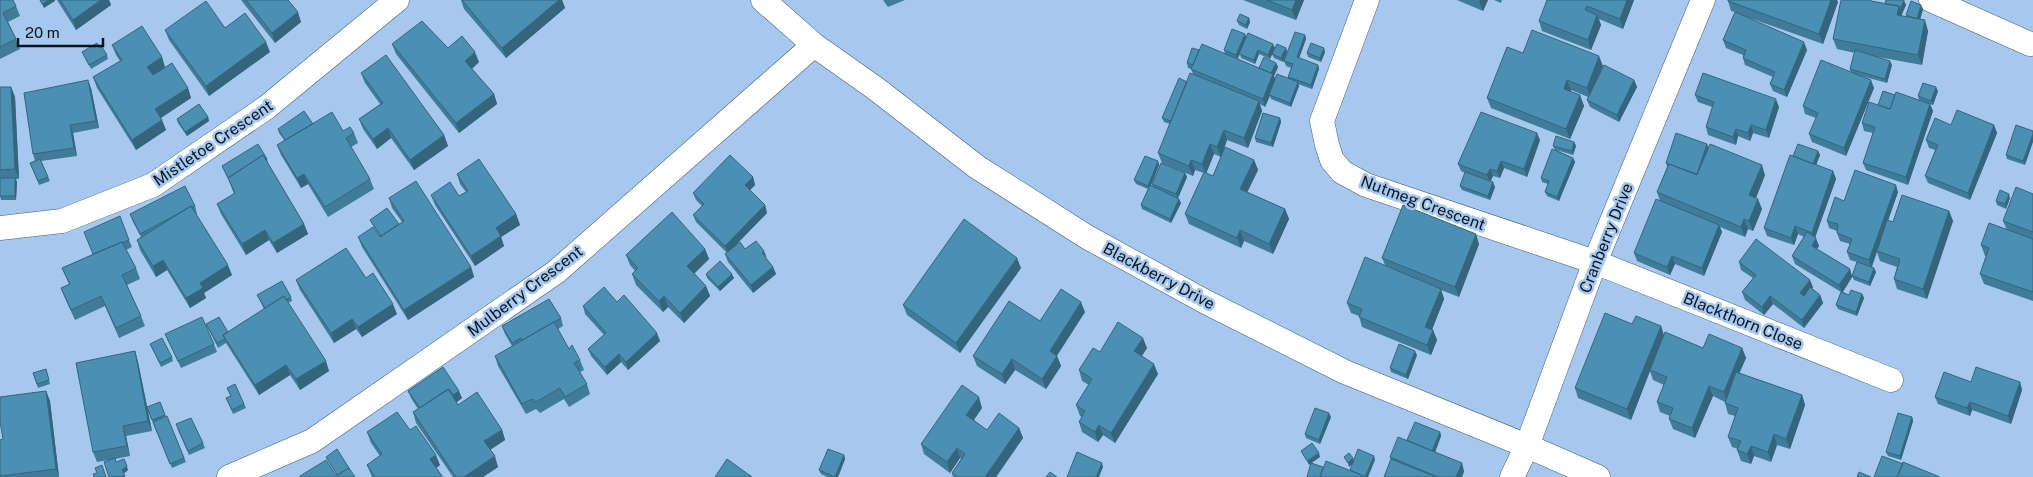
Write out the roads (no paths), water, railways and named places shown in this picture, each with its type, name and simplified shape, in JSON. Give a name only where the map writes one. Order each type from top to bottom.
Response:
[{"type":"street","name":"Mistletoe Crescent","points":[[0,228],[62,221],[153,185],[267,107],[397,0]]},
{"type":"street","name":"Blackberry Drive","points":[[763,0],[814,45],[875,88],[977,167],[1087,237],[1204,301],[1345,372],[1598,477]]},
{"type":"street","name":"Nutmeg Crescent","points":[[1367,0],[1322,121],[1332,160],[1342,172],[1366,185],[1595,262]]},
{"type":"street","name":"Cranberry Drive","points":[[1512,477],[1526,446],[1595,262],[1703,0]]},
{"type":"street","points":[[1931,0],[2030,44]]},
{"type":"street","name":"Mulberry Crescent","points":[[229,477],[312,441],[556,272],[814,45]]},
{"type":"street","name":"Blackthorn Close","points":[[1595,262],[1891,380]]}]
